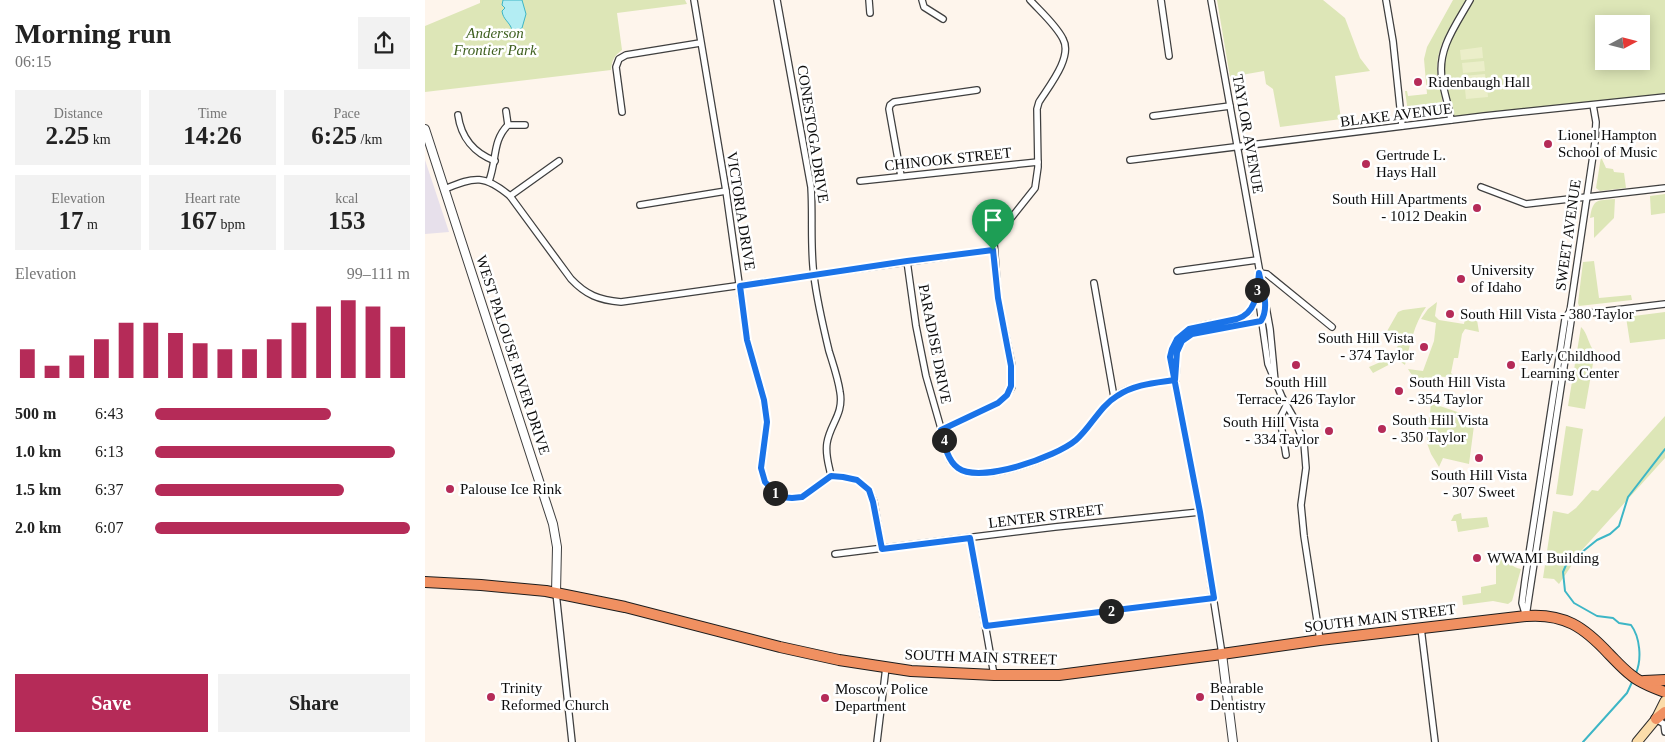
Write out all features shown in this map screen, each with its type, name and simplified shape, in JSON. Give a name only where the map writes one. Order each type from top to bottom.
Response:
[{"type":"highway","name":"SOUTH MAIN STREET","points":[[425,582],[481,585],[556,593],[625,607],[779,647],[886,668],[994,675],[1059,675],[1320,640],[1525,616],[1548,616],[1577,625],[1588,633],[1634,678],[1665,692]]},
{"type":"highway","points":[[1634,678],[1652,682],[1665,680]]},
{"type":"highway","points":[[1656,719],[1665,712]]},
{"type":"main road","points":[[1637,742],[1656,719],[1665,701]]},
{"type":"street","name":"VICTORIA DRIVE","points":[[693,0],[726,191],[747,340],[764,400],[767,422],[761,468],[765,482],[780,497],[792,498],[802,497],[831,476]]},
{"type":"street","name":"CONESTOGA DRIVE","points":[[777,0],[811,188],[813,213],[812,253],[821,320],[840,392],[838,418],[827,441],[826,455],[831,476]]},
{"type":"street","points":[[869,0],[870,13]]},
{"type":"street","points":[[922,0],[925,7],[943,19]]},
{"type":"street","points":[[941,430],[998,403],[1007,395],[1011,386],[1011,366],[998,298],[993,250],[996,237],[1031,196],[1035,188],[1038,162],[1037,108],[1063,63],[1065,49],[1062,37],[1030,0]]},
{"type":"street","points":[[1161,0],[1169,56]]},
{"type":"street","name":"TAYLOR AVENUE","points":[[1211,0],[1270,329],[1275,382]]},
{"type":"street","points":[[1386,0],[1393,41],[1402,126]]},
{"type":"street","points":[[1451,120],[1442,78],[1441,58],[1446,42],[1470,0]]},
{"type":"street","points":[[622,112],[616,68],[619,59],[626,55],[700,43]]},
{"type":"street","points":[[901,176],[889,109],[890,105],[894,102],[977,90]]},
{"type":"street","name":"BLAKE AVENUE","points":[[1130,160],[1451,120],[1665,97]]},
{"type":"street","name":"SWEET AVENUE","points":[[1525,616],[1522,603],[1554,414],[1565,319],[1570,310],[1595,142],[1596,122],[1593,105]]},
{"type":"street","points":[[1153,116],[1230,106]]},
{"type":"street","points":[[489,181],[495,160],[497,140],[508,125],[506,111]]},
{"type":"street","points":[[459,114],[459,123],[463,133],[476,151],[484,157],[495,160]]},
{"type":"street","points":[[508,125],[525,125]]},
{"type":"street","name":"WEST PALOUSE RIVER DRIVE","points":[[425,129],[553,524],[557,547],[556,593]]},
{"type":"street","points":[[510,196],[559,161]]},
{"type":"street","name":"CHINOOK STREET","points":[[860,181],[1038,162]]},
{"type":"street","points":[[445,189],[468,181],[489,181],[510,196],[579,288],[590,296],[603,300],[621,302],[993,250]]},
{"type":"street","points":[[1481,187],[1526,204],[1665,188]]},
{"type":"street","points":[[641,205],[726,191]]},
{"type":"street","points":[[1177,271],[1257,260]]},
{"type":"street","name":"PARADISE DRIVE","points":[[907,261],[925,376],[950,460],[962,471],[973,473],[1012,468],[1044,459],[1067,448],[1091,425],[1114,397]]},
{"type":"street","points":[[1259,273],[1267,274],[1332,327]]},
{"type":"street","name":"TAYLOR AVENUE","points":[[1259,273],[1257,290],[1268,364],[1304,443],[1306,468],[1302,512],[1320,640]]},
{"type":"street","points":[[1094,283],[1114,397],[1143,385],[1175,380]]},
{"type":"street","points":[[1233,742],[1214,598],[1200,512],[1170,357],[1172,349],[1182,333],[1198,326],[1243,317],[1253,305],[1257,290]]},
{"type":"street","points":[[1570,310],[1582,314],[1665,304]]},
{"type":"street","name":"TAYLOR AVENUE","points":[[1261,321],[1266,307]]},
{"type":"street","points":[[1175,380],[1177,352],[1182,341],[1192,334],[1261,321]]},
{"type":"street","points":[[1286,406],[1280,418],[1286,454]]},
{"type":"street","name":"SWEET AVENUE","points":[[1540,502],[1552,448],[1554,414]]},
{"type":"street","points":[[831,476],[857,480],[869,490],[882,549]]},
{"type":"street","name":"LENTER STREET","points":[[835,554],[1055,527],[1200,512]]},
{"type":"street","points":[[970,538],[994,675]]},
{"type":"street","points":[[556,593],[572,742]]},
{"type":"street","points":[[986,626],[1214,598]]},
{"type":"street","points":[[1421,628],[1435,742]]},
{"type":"street","points":[[877,742],[886,668]]},
{"type":"street","points":[[1656,719],[1664,724],[1665,732]]},
{"type":"shaded area","points":[[425,160],[449,232],[425,234]]},
{"type":"green space","name":"Anderson Frontier Park","points":[[480,0],[685,0],[687,4],[617,13],[622,50],[614,58],[611,70],[425,92],[425,26],[480,3]]},
{"type":"green space","points":[[1217,0],[1323,0],[1345,18],[1360,58],[1370,71],[1335,76],[1341,119],[1280,127],[1273,89],[1266,84],[1264,71],[1230,77]]},
{"type":"green space","points":[[1453,0],[1466,0],[1447,33],[1440,50],[1437,75],[1442,104],[1437,114],[1412,115],[1408,112],[1405,91],[1407,91],[1408,96],[1427,94],[1424,59],[1427,47]]},
{"type":"green space","points":[[1470,0],[1665,0],[1665,97],[1451,120],[1442,78],[1446,42]]},
{"type":"green space","points":[[1482,47],[1483,58],[1461,60],[1460,50]]},
{"type":"green space","points":[[1484,61],[1485,71],[1463,73],[1462,63]]},
{"type":"green space","points":[[1485,74],[1486,84],[1464,86],[1463,76]]},
{"type":"green space","points":[[1487,87],[1488,97],[1466,99],[1465,89]]},
{"type":"green space","points":[[1601,157],[1606,168],[1613,169],[1614,172],[1624,173],[1626,188],[1600,191],[1596,188]]},
{"type":"green space","points":[[1665,194],[1665,213],[1651,215],[1650,196]]},
{"type":"green space","points":[[1615,199],[1614,218],[1594,238],[1594,217],[1590,218],[1594,204],[1600,201]]},
{"type":"green space","points":[[1594,261],[1599,298],[1631,295],[1632,300],[1579,306],[1583,262]]},
{"type":"green space","points":[[1437,302],[1435,316],[1439,320],[1464,324],[1466,312],[1472,313],[1477,320],[1479,332],[1465,329],[1462,334],[1458,358],[1454,358],[1451,373],[1459,380],[1471,382],[1466,388],[1453,380],[1439,376],[1422,381],[1417,380],[1408,369],[1423,371],[1434,341],[1436,323],[1421,319],[1428,309]]},
{"type":"green space","points":[[1426,307],[1415,328],[1405,365],[1398,360],[1373,373],[1369,367],[1386,358],[1399,344],[1386,333],[1398,312]]},
{"type":"green space","points":[[1665,312],[1665,339],[1630,343],[1626,317]]},
{"type":"green space","points":[[1581,327],[1595,352],[1585,409],[1568,406]]},
{"type":"green space","points":[[1431,403],[1475,418],[1469,464],[1443,458],[1439,467],[1427,443]]},
{"type":"green space","points":[[1665,416],[1665,458],[1582,550],[1559,584],[1554,579],[1543,578],[1553,511],[1568,514],[1592,490],[1598,491]]},
{"type":"green space","points":[[1566,426],[1583,429],[1573,495],[1571,496],[1556,494]]},
{"type":"green space","points":[[1461,513],[1462,519],[1487,517],[1489,527],[1458,532],[1456,521],[1451,521],[1454,515]]},
{"type":"green space","points":[[1506,555],[1511,565],[1521,569],[1512,601],[1508,604],[1493,601],[1463,605],[1462,596],[1481,593],[1481,587],[1496,584],[1496,563]]},
{"type":"water","points":[[503,0],[522,0],[526,14],[522,28],[516,31],[512,30],[502,11],[505,8],[502,5]]},
{"type":"waterway","points":[[1636,673],[1639,661],[1639,648],[1631,625],[1619,623],[1613,618],[1597,616],[1574,603],[1565,591],[1563,572],[1566,565],[1597,540],[1610,534],[1619,526],[1628,497],[1665,449]]},
{"type":"waterway","points":[[1583,742],[1627,693],[1633,680]]},
{"type":"place","name":"Ridenbaugh Hall","points":[[1418,82]]},
{"type":"place","name":"Lionel Hampton School of Music","points":[[1548,144]]},
{"type":"place","name":"Gertrude L. Hays Hall","points":[[1366,164]]},
{"type":"place","name":"South Hill Apartments - 1012 Deakin","points":[[1477,208]]},
{"type":"place","name":"University of Idaho","points":[[1461,279]]},
{"type":"place","name":"South Hill Vista - 380 Taylor","points":[[1450,314]]},
{"type":"place","name":"South Hill Vista - 374 Taylor","points":[[1424,347]]},
{"type":"place","name":"South Hill Terrace- 426 Taylor","points":[[1296,365]]},
{"type":"place","name":"Early Childhood Learning Center","points":[[1511,365]]},
{"type":"place","name":"South Hill Vista - 354 Taylor","points":[[1399,391]]},
{"type":"place","name":"South Hill Vista - 350 Taylor","points":[[1382,429]]},
{"type":"place","name":"South Hill Vista - 334 Taylor","points":[[1329,431]]},
{"type":"place","name":"South Hill Vista - 307 Sweet","points":[[1479,458]]},
{"type":"place","name":"Palouse Ice Rink","points":[[450,489]]},
{"type":"place","name":"WWAMI Building","points":[[1477,558]]},
{"type":"place","name":"Trinity Reformed Church","points":[[491,697]]},
{"type":"place","name":"Bearable Dentistry","points":[[1200,697]]},
{"type":"place","name":"Moscow Police Department","points":[[825,698]]},
{"type":"route","points":[[993,250],[740,286],[747,340],[764,400],[767,422],[761,468],[765,482],[780,497],[792,498],[802,497],[831,476],[857,480],[869,490],[882,549],[970,538],[986,626],[1214,598],[1200,512],[1175,380],[1171,366],[1170,357],[1172,349],[1182,333],[1198,326],[1237,319],[1250,311],[1257,290],[1259,273],[1266,307],[1266,312],[1261,321],[1192,334],[1182,341],[1177,352],[1175,380],[1143,385],[1114,397],[1077,439],[1067,448],[1056,454],[1012,468],[973,473],[962,471],[950,460],[941,430],[998,403],[1007,395],[1013,380],[998,298],[993,250]]}]
